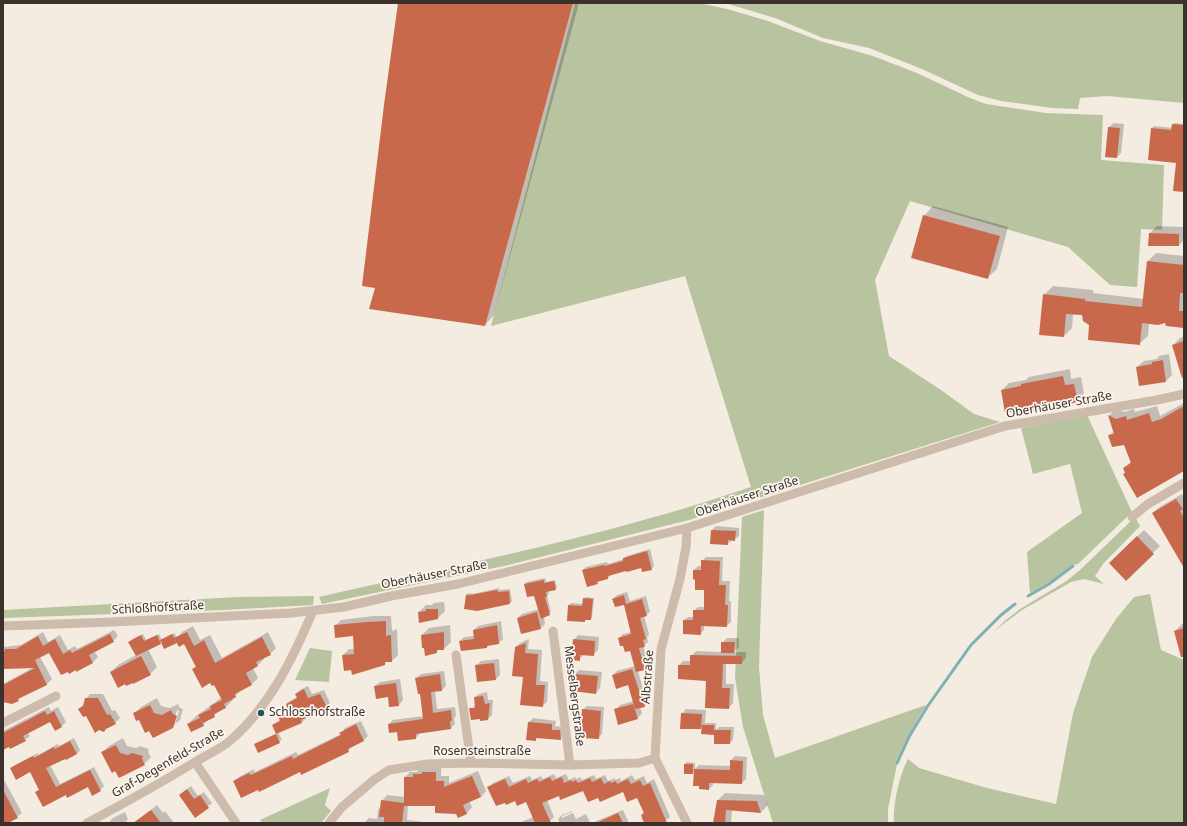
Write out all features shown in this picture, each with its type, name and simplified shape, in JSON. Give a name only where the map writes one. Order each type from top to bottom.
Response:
[{"type":"street","name":"Oberhäuser Straße","points":[[314,611],[344,607],[391,596],[458,584],[687,528],[1005,426],[1184,394]]},
{"type":"street","points":[[1132,517],[1148,504],[1184,484]]},
{"type":"street","name":"Albstraße","points":[[687,528],[686,547],[680,580],[661,649],[655,758],[687,823]]},
{"type":"street","name":"Schloßhofstraße","points":[[3,626],[112,622],[314,611]]},
{"type":"street","name":"Graf-Degenfeld-Straße","points":[[86,823],[160,783],[230,741],[249,722],[278,682],[296,650],[314,611]]},
{"type":"street","name":"Messelbergstraße","points":[[553,631],[570,764]]},
{"type":"street","points":[[456,655],[471,763]]},
{"type":"street","points":[[3,723],[56,696]]},
{"type":"street","name":"Rosensteinstraße","points":[[330,823],[342,807],[375,779],[389,770],[428,764],[639,763],[655,758]]},
{"type":"street","points":[[195,762],[236,823]]},
{"type":"green space","points":[[699,3],[727,9],[768,21],[820,41],[873,56],[917,73],[986,104],[1046,113],[1103,115],[1101,160],[1164,165],[1162,230],[1141,229],[1137,287],[1110,285],[1068,247],[910,201],[875,280],[889,356],[941,390],[974,414],[1000,422],[689,520],[504,566],[322,604],[319,597],[536,548],[591,534],[644,520],[751,487],[685,276],[491,326],[575,4]]},
{"type":"green space","points":[[725,3],[1184,3],[1184,103],[1107,96],[1080,98],[1078,109],[1053,108],[1001,101],[978,95],[922,69],[869,48],[823,38],[775,18]]},
{"type":"green space","points":[[1087,415],[1132,512],[1078,564],[1073,565],[1048,583],[1030,593],[1027,552],[1082,513],[1070,464],[1033,474],[1021,428]]},
{"type":"green space","points":[[764,510],[759,667],[763,715],[775,758],[926,705],[907,738],[895,763],[897,764],[888,809],[888,823],[773,823],[743,727],[735,678],[742,517]]},
{"type":"green space","points":[[1135,517],[1140,526],[1103,564],[1095,576],[1104,584],[1084,579],[1071,582],[1022,610],[993,632],[1020,609],[1065,582],[1080,570]]},
{"type":"green space","points":[[1150,594],[1161,650],[1184,660],[1184,823],[894,823],[894,807],[897,790],[908,759],[919,768],[987,788],[1056,804],[1073,713],[1092,657],[1116,619],[1134,597]]},
{"type":"green space","points":[[314,596],[313,605],[224,610],[3,618],[3,610],[238,597]]},
{"type":"green space","points":[[310,648],[332,651],[329,682],[295,680]]},
{"type":"green space","points":[[330,788],[325,805],[331,811],[321,823],[262,823],[260,820]]},
{"type":"building","points":[[398,3],[573,3],[485,326],[369,309],[375,288],[362,286]]},
{"type":"building","points":[[1172,124],[1184,125],[1184,192],[1173,191],[1176,163],[1148,160],[1151,128],[1171,130]]},
{"type":"building","points":[[1108,127],[1120,128],[1117,158],[1105,157]]},
{"type":"building","points":[[923,215],[1000,236],[988,279],[911,258]]},
{"type":"building","points":[[1149,233],[1179,234],[1179,246],[1148,246]]},
{"type":"building","points":[[1147,261],[1184,265],[1184,293],[1180,293],[1179,311],[1184,311],[1184,328],[1166,326],[1165,323],[1158,325],[1142,323],[1140,345],[1088,340],[1089,325],[1083,321],[1082,315],[1066,314],[1064,337],[1039,335],[1043,294],[1085,299],[1085,301],[1142,307]]},
{"type":"building","points":[[1184,341],[1184,377],[1182,378],[1172,345]]},
{"type":"building","points":[[1163,360],[1166,382],[1139,386],[1136,367]]},
{"type":"building","points":[[1063,376],[1065,385],[1074,384],[1078,402],[1027,412],[1026,409],[1005,413],[1001,390],[1021,386],[1021,384]]},
{"type":"building","points":[[1184,406],[1184,471],[1137,498],[1123,474],[1125,473],[1123,468],[1131,463],[1124,445],[1112,447],[1108,435],[1114,434],[1108,415],[1116,419],[1126,416],[1127,420],[1149,413],[1152,422],[1161,419]]},
{"type":"building","points":[[1176,499],[1183,509],[1180,511],[1184,518],[1184,568],[1152,513]]},
{"type":"building","points":[[711,530],[736,531],[735,541],[728,540],[728,545],[710,544]]},
{"type":"building","points":[[1137,536],[1154,554],[1126,581],[1109,563]]},
{"type":"building","points":[[647,551],[652,570],[642,572],[641,568],[626,571],[608,576],[608,579],[587,587],[582,570],[623,561],[623,558]]},
{"type":"building","points":[[701,560],[720,561],[719,585],[726,585],[725,605],[728,605],[727,627],[701,626],[701,635],[683,634],[683,620],[693,620],[693,610],[704,610],[704,590],[695,590],[695,580],[693,579],[693,570],[701,570]]},
{"type":"building","points":[[544,580],[544,583],[554,581],[556,590],[546,592],[547,597],[545,597],[550,615],[541,619],[534,596],[527,597],[524,584]]},
{"type":"building","points":[[497,590],[498,592],[509,591],[510,604],[477,611],[464,609],[466,595]]},
{"type":"building","points":[[624,595],[626,604],[642,599],[647,616],[640,618],[646,639],[643,640],[645,647],[639,648],[645,670],[636,672],[630,651],[625,652],[623,646],[620,646],[618,638],[631,634],[624,605],[615,607],[612,599]]},
{"type":"building","points":[[583,598],[593,599],[591,620],[585,620],[585,622],[567,621],[568,605],[582,606]]},
{"type":"building","points":[[426,609],[438,609],[438,619],[419,623],[418,612],[426,611]]},
{"type":"building","points":[[537,612],[541,629],[521,634],[517,618]]},
{"type":"building","points":[[386,621],[386,636],[391,635],[392,662],[385,662],[385,665],[352,675],[351,670],[344,671],[342,655],[354,654],[353,636],[335,638],[334,625]]},
{"type":"building","points":[[497,625],[499,644],[487,646],[487,648],[461,651],[459,641],[474,639],[473,630]]},
{"type":"building","points":[[1184,628],[1184,657],[1181,657],[1174,631]]},
{"type":"building","points":[[187,632],[194,646],[204,640],[215,663],[262,637],[271,655],[256,662],[258,666],[246,673],[252,685],[235,694],[236,697],[224,704],[214,685],[212,686],[210,683],[202,688],[192,669],[196,667],[184,644],[179,647],[174,638]]},
{"type":"building","points":[[444,632],[444,650],[437,650],[437,653],[425,656],[424,648],[422,648],[421,635]]},
{"type":"building","points":[[110,634],[114,642],[89,655],[93,663],[76,672],[76,670],[69,674],[68,672],[61,675],[49,653],[35,660],[47,685],[18,699],[19,701],[12,704],[3,702],[3,685],[35,668],[3,669],[3,651],[5,651],[5,649],[16,649],[38,636],[43,646],[55,639],[63,654],[70,650],[72,653]]},
{"type":"building","points":[[172,634],[177,643],[164,649],[160,640]]},
{"type":"building","points":[[141,635],[144,641],[157,635],[161,644],[136,656],[128,642]]},
{"type":"building","points":[[573,639],[595,641],[594,656],[580,655],[580,661],[571,660]]},
{"type":"building","points":[[721,642],[735,642],[734,653],[721,653]]},
{"type":"building","points":[[526,643],[525,653],[538,654],[536,685],[545,685],[543,707],[520,705],[523,677],[512,676],[515,647]]},
{"type":"building","points":[[690,655],[742,656],[742,664],[723,664],[722,688],[730,688],[729,709],[705,708],[706,681],[678,679],[678,665],[690,665]]},
{"type":"building","points":[[141,656],[151,675],[133,684],[126,686],[125,684],[118,688],[110,672]]},
{"type":"building","points":[[494,663],[496,680],[477,682],[475,665]]},
{"type":"building","points":[[632,669],[645,707],[635,709],[628,685],[616,689],[612,675]]},
{"type":"building","points":[[440,674],[442,691],[431,692],[433,713],[451,710],[451,729],[416,734],[416,739],[398,741],[397,732],[389,733],[388,724],[423,719],[420,694],[418,694],[415,678]]},
{"type":"building","points":[[574,674],[598,676],[596,694],[572,691]]},
{"type":"building","points":[[396,683],[399,706],[389,707],[388,697],[376,699],[374,686]]},
{"type":"building","points":[[304,689],[308,698],[320,694],[327,707],[301,720],[302,723],[276,734],[272,725],[280,721],[278,716],[288,710],[286,704],[297,698],[295,694]]},
{"type":"building","points":[[483,696],[485,704],[490,703],[488,720],[471,720],[469,708],[475,708],[474,697]]},
{"type":"building","points":[[85,698],[98,698],[107,715],[110,714],[116,724],[106,729],[104,732],[99,730],[95,733],[86,716],[83,717],[78,709],[83,706]]},
{"type":"building","points":[[222,700],[226,708],[214,714],[215,717],[203,723],[198,715],[211,709],[210,706]]},
{"type":"building","points":[[633,704],[638,719],[618,725],[614,709]]},
{"type":"building","points":[[150,705],[154,713],[162,715],[171,710],[173,714],[177,716],[173,728],[153,738],[149,731],[145,733],[139,720],[136,721],[133,713]]},
{"type":"building","points":[[582,709],[601,711],[599,739],[582,738],[582,733],[580,733]]},
{"type":"building","points":[[45,711],[47,715],[54,711],[62,727],[55,731],[50,722],[23,736],[26,741],[10,749],[9,747],[3,750],[3,733]]},
{"type":"building","points":[[681,713],[702,714],[701,729],[680,729]]},
{"type":"building","points":[[200,718],[204,726],[191,732],[187,724]]},
{"type":"building","points":[[528,722],[552,724],[552,730],[560,730],[561,740],[536,738],[536,741],[526,740]]},
{"type":"building","points":[[356,724],[364,741],[348,749],[349,752],[301,775],[300,772],[259,792],[258,790],[241,798],[233,781],[249,773],[251,775],[292,756],[293,759],[341,735],[339,733]]},
{"type":"building","points":[[702,725],[714,725],[714,735],[701,734]]},
{"type":"building","points":[[714,730],[731,730],[730,744],[714,744]]},
{"type":"building","points":[[276,734],[280,743],[258,753],[254,744]]},
{"type":"building","points":[[70,741],[77,754],[46,768],[56,787],[90,770],[101,791],[92,796],[88,787],[67,798],[66,795],[43,807],[35,792],[39,790],[30,772],[16,780],[10,768],[33,756],[34,758],[54,747],[55,749]]},
{"type":"building","points":[[116,745],[120,753],[128,755],[132,753],[143,756],[142,759],[145,765],[119,778],[115,771],[112,773],[101,752]]},
{"type":"building","points":[[730,760],[743,761],[742,784],[709,783],[709,790],[699,789],[699,786],[693,786],[694,769],[730,770]]},
{"type":"building","points":[[684,764],[693,764],[693,774],[684,774]]},
{"type":"building","points":[[422,772],[436,772],[436,781],[444,781],[444,787],[472,776],[481,797],[463,805],[467,814],[458,818],[456,814],[435,813],[435,806],[404,806],[402,823],[384,823],[384,817],[379,817],[381,800],[404,803],[404,777],[413,777],[413,774],[422,774]]},
{"type":"building","points":[[550,777],[552,781],[562,777],[564,783],[571,780],[572,782],[576,780],[578,783],[590,778],[592,782],[601,778],[604,784],[610,781],[611,783],[616,781],[617,784],[628,779],[631,784],[640,780],[643,786],[650,783],[667,823],[644,823],[641,815],[644,813],[637,798],[627,802],[623,792],[600,802],[598,798],[588,802],[583,791],[560,800],[559,796],[542,803],[551,823],[535,823],[526,802],[517,806],[515,801],[506,805],[505,803],[496,806],[487,787],[505,779],[509,787],[526,779],[528,783],[537,779],[539,782]]},
{"type":"building","points":[[187,789],[194,799],[200,795],[209,808],[195,818],[179,795]]},
{"type":"building","points":[[3,790],[18,818],[8,823],[3,823]]},
{"type":"building","points":[[717,800],[757,801],[761,813],[726,810],[725,823],[713,823]]},
{"type":"building","points":[[151,810],[161,823],[133,823]]},
{"type":"building","points":[[618,813],[623,823],[596,823]]},
{"type":"waterway","points":[[1028,596],[1049,584],[1073,566]]},
{"type":"waterway","points":[[897,763],[909,737],[927,707],[971,645],[1001,615],[1015,604]]},
{"type":"place","name":"Schlosshofstraße","points":[[261,713]]}]
